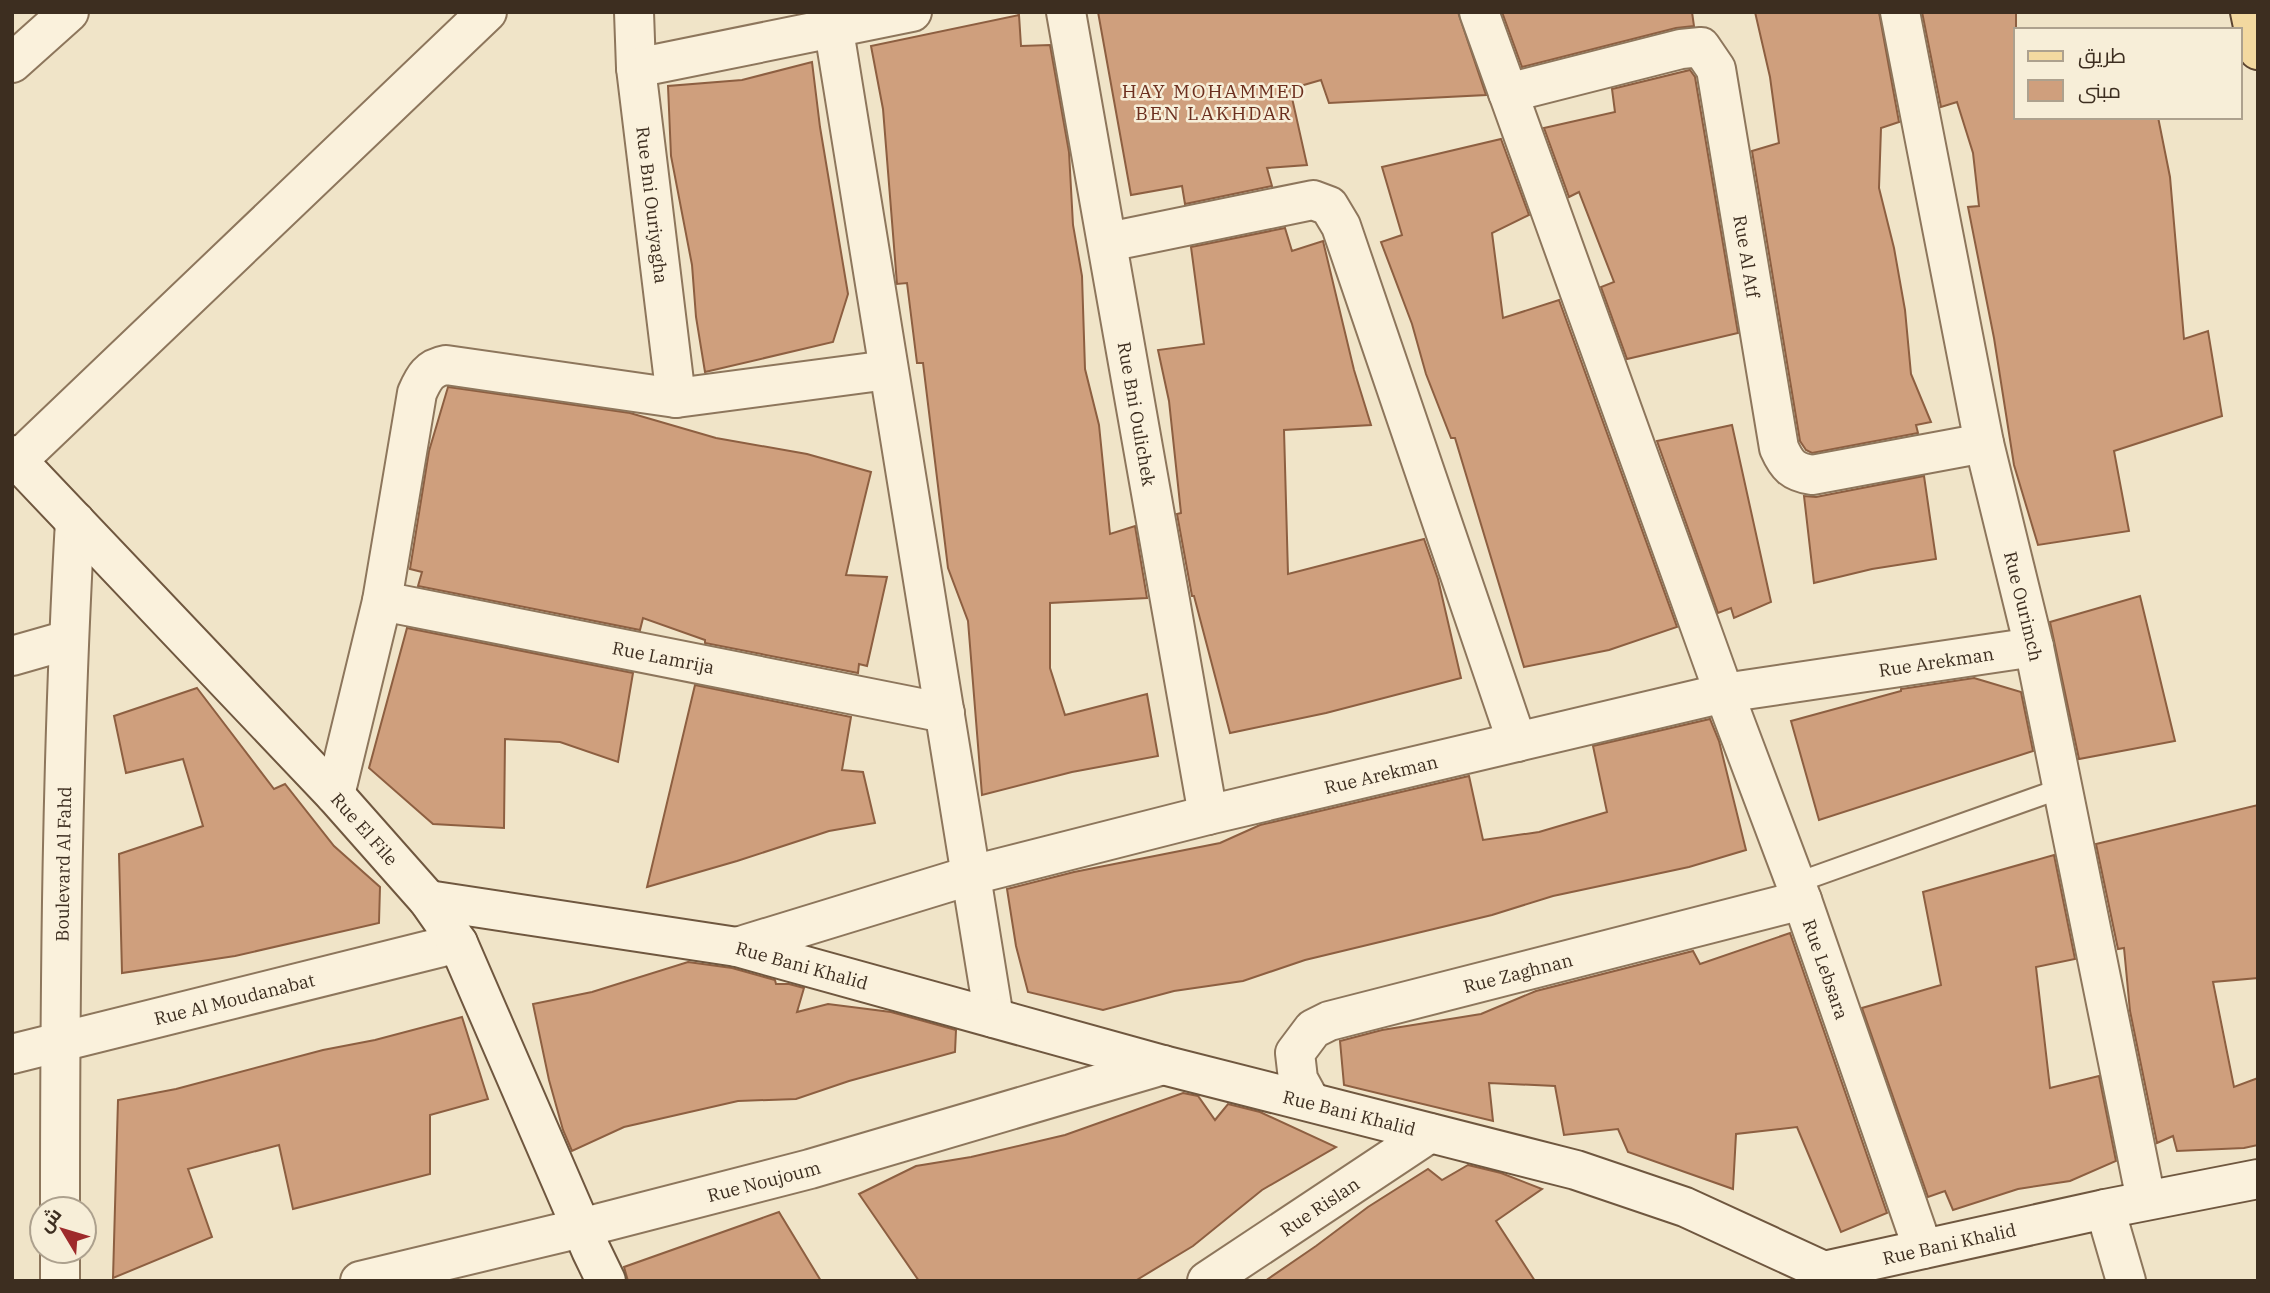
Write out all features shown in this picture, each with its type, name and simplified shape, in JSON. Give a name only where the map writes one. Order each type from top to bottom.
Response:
[{"type":"main road","points":[[2250,12],[2258,50]]},
{"type":"street","points":[[12,63],[69,12]]},
{"type":"street","points":[[15,457],[487,12]]},
{"type":"street","name":"Rue Bni Ouriyagha","points":[[634,12],[636,68],[676,398]]},
{"type":"street","points":[[636,68],[832,19],[912,12]]},
{"type":"street","name":"Rue Bni Oulichek","points":[[1066,12],[1208,815]]},
{"type":"street","name":"Rue Lebsara","points":[[1479,12],[1724,693],[1799,892],[1923,1249]]},
{"type":"street","name":"Rue Ourimch","points":[[1900,12],[1984,443],[2034,647],[2146,1200]]},
{"type":"street","points":[[832,19],[994,1018]]},
{"type":"street","name":"Rue Al Atf","points":[[1508,93],[1701,47],[1716,69],[1779,448],[1785,462],[1796,472],[1812,475],[1984,443]]},
{"type":"street","points":[[1108,242],[1313,200],[1329,206],[1341,226],[1517,742]]},
{"type":"street","points":[[335,794],[382,601],[417,393],[427,372],[446,365],[676,398],[888,370]]},
{"type":"street","name":"Rue El File","points":[[15,457],[335,794],[428,900],[458,943],[606,1281]]},
{"type":"street","name":"Boulevard Al Fahd","points":[[60,1195],[60,1042],[68,640],[75,521]]},
{"type":"street","name":"Rue Lamrija","points":[[382,601],[945,713]]},
{"type":"street","points":[[12,656],[68,640]]},
{"type":"street","name":"Rue Arekman","points":[[737,947],[972,875],[1208,815],[1724,693],[2034,647]]},
{"type":"street","name":"Rue Zaghnan","points":[[1310,1101],[1298,1079],[1295,1052],[1312,1029],[1329,1021],[1799,892]]},
{"type":"street","name":"Rue Bani Khalid","points":[[428,900],[737,947],[1163,1065],[1576,1170],[1685,1207],[1826,1276],[1923,1249],[2146,1200],[2258,1179]]},
{"type":"street","name":"Rue Al Moudanabat","points":[[12,1054],[458,943]]},
{"type":"street","name":"Rue Noujoum","points":[[360,1281],[581,1228],[810,1168],[1163,1065]]},
{"type":"street","name":"Rue Rislan","points":[[1207,1281],[1430,1133]]},
{"type":"street","points":[[2105,1209],[2126,1281]]},
{"type":"lane","points":[[1799,892],[2062,788]]},
{"type":"building","points":[[1098,12],[1458,12],[1486,95],[1329,103],[1321,80],[1290,89],[1307,165],[1267,168],[1272,186],[1185,204],[1182,186],[1131,195]]},
{"type":"building","points":[[1502,12],[1692,12],[1694,26],[1676,28],[1522,67]]},
{"type":"building","points":[[1755,12],[1879,12],[1899,122],[1881,128],[1879,188],[1894,248],[1905,310],[1911,374],[1931,422],[1916,425],[1918,433],[1812,453],[1806,450],[1800,441],[1752,151],[1779,143],[1770,77]]},
{"type":"building","points":[[1922,12],[2016,12],[2014,119],[2158,119],[2170,177],[2184,339],[2208,331],[2222,416],[2114,451],[2129,531],[2038,545],[2014,465],[1994,338],[1968,207],[1979,206],[1973,153],[1957,102],[1941,107]]},
{"type":"building","points":[[1019,15],[1021,46],[1050,45],[1069,152],[1073,225],[1082,276],[1085,369],[1099,425],[1110,534],[1135,526],[1147,598],[1050,603],[1050,668],[1065,715],[1147,694],[1158,756],[1072,772],[982,795],[968,621],[948,568],[923,363],[917,363],[907,283],[897,284],[883,109],[871,46]]},
{"type":"building","points":[[812,62],[848,294],[833,342],[705,372],[696,317],[692,265],[671,156],[668,86],[742,80]]},
{"type":"building","points":[[1690,70],[1695,77],[1738,333],[1627,359],[1601,287],[1614,282],[1579,192],[1569,197],[1544,128],[1615,112],[1612,89]]},
{"type":"building","points":[[1501,139],[1529,215],[1492,233],[1503,318],[1559,300],[1677,627],[1609,650],[1524,667],[1455,438],[1451,438],[1426,374],[1412,324],[1381,242],[1402,235],[1382,167]]},
{"type":"building","points":[[1285,228],[1292,251],[1323,241],[1354,370],[1371,425],[1284,430],[1288,574],[1424,539],[1438,579],[1461,678],[1326,713],[1230,733],[1192,596],[1177,514],[1181,513],[1169,401],[1158,350],[1204,344],[1191,247]]},
{"type":"building","points":[[448,387],[630,413],[716,438],[807,454],[871,472],[846,575],[887,577],[867,666],[859,664],[858,673],[705,643],[705,640],[643,618],[640,630],[418,586],[422,572],[410,569],[429,451]]},
{"type":"building","points":[[1732,425],[1771,602],[1734,618],[1731,608],[1718,613],[1657,441]]},
{"type":"building","points":[[1924,476],[1936,559],[1872,569],[1814,583],[1804,496],[1816,497]]},
{"type":"building","points":[[2140,596],[2175,741],[2079,759],[2050,622]]},
{"type":"building","points":[[407,628],[633,673],[618,762],[560,742],[505,739],[504,828],[433,824],[369,768]]},
{"type":"building","points":[[1974,678],[2021,692],[2033,751],[1819,820],[1791,721],[1901,689]]},
{"type":"building","points":[[695,685],[851,717],[842,770],[863,772],[875,823],[829,831],[647,887]]},
{"type":"building","points":[[197,688],[274,789],[285,784],[334,846],[380,887],[379,923],[235,956],[122,973],[119,854],[203,826],[183,759],[126,773],[114,716]]},
{"type":"building","points":[[1710,719],[1719,741],[1746,850],[1689,867],[1553,896],[1492,915],[1305,960],[1243,981],[1174,991],[1103,1010],[1028,992],[1016,946],[1007,889],[1074,872],[1220,843],[1260,825],[1469,776],[1483,840],[1539,832],[1607,812],[1593,746]]},
{"type":"building","points":[[2258,805],[2258,978],[2213,982],[2234,1087],[2258,1078],[2258,1145],[2177,1151],[2173,1136],[2157,1143],[2130,1011],[2124,948],[2118,949],[2096,844]]},
{"type":"building","points":[[2054,855],[2075,959],[2036,967],[2050,1088],[2099,1076],[2116,1161],[2070,1181],[2018,1189],[1953,1210],[1945,1191],[1928,1197],[1862,1008],[1941,985],[1923,892]]},
{"type":"building","points":[[1790,933],[1887,1213],[1841,1232],[1797,1127],[1736,1134],[1733,1189],[1628,1152],[1618,1129],[1564,1135],[1555,1086],[1489,1083],[1493,1121],[1344,1085],[1340,1041],[1382,1030],[1481,1014],[1536,991],[1693,951],[1700,964]]},
{"type":"building","points":[[688,962],[732,968],[775,980],[776,984],[804,988],[797,1012],[828,1004],[891,1012],[956,1030],[955,1052],[849,1081],[796,1099],[738,1101],[624,1127],[572,1151],[549,1080],[533,1004],[592,992]]},
{"type":"building","points":[[462,1017],[488,1099],[430,1115],[430,1174],[293,1209],[279,1145],[188,1169],[212,1237],[113,1278],[118,1100],[176,1089]]},
{"type":"building","points":[[1183,1093],[1198,1096],[1215,1120],[1228,1104],[1260,1112],[1336,1147],[1262,1190],[1193,1246],[1135,1281],[919,1281],[859,1194],[916,1166],[971,1157],[1065,1135]]},
{"type":"building","points":[[1468,1165],[1501,1173],[1542,1189],[1496,1221],[1535,1281],[1265,1281],[1368,1207],[1428,1169],[1442,1180]]},
{"type":"building","points":[[779,1212],[821,1281],[628,1281],[624,1267]]},
{"type":"district","name":"HAY MOHAMMED BEN LAKHDAR","points":[[1214,102]]}]
